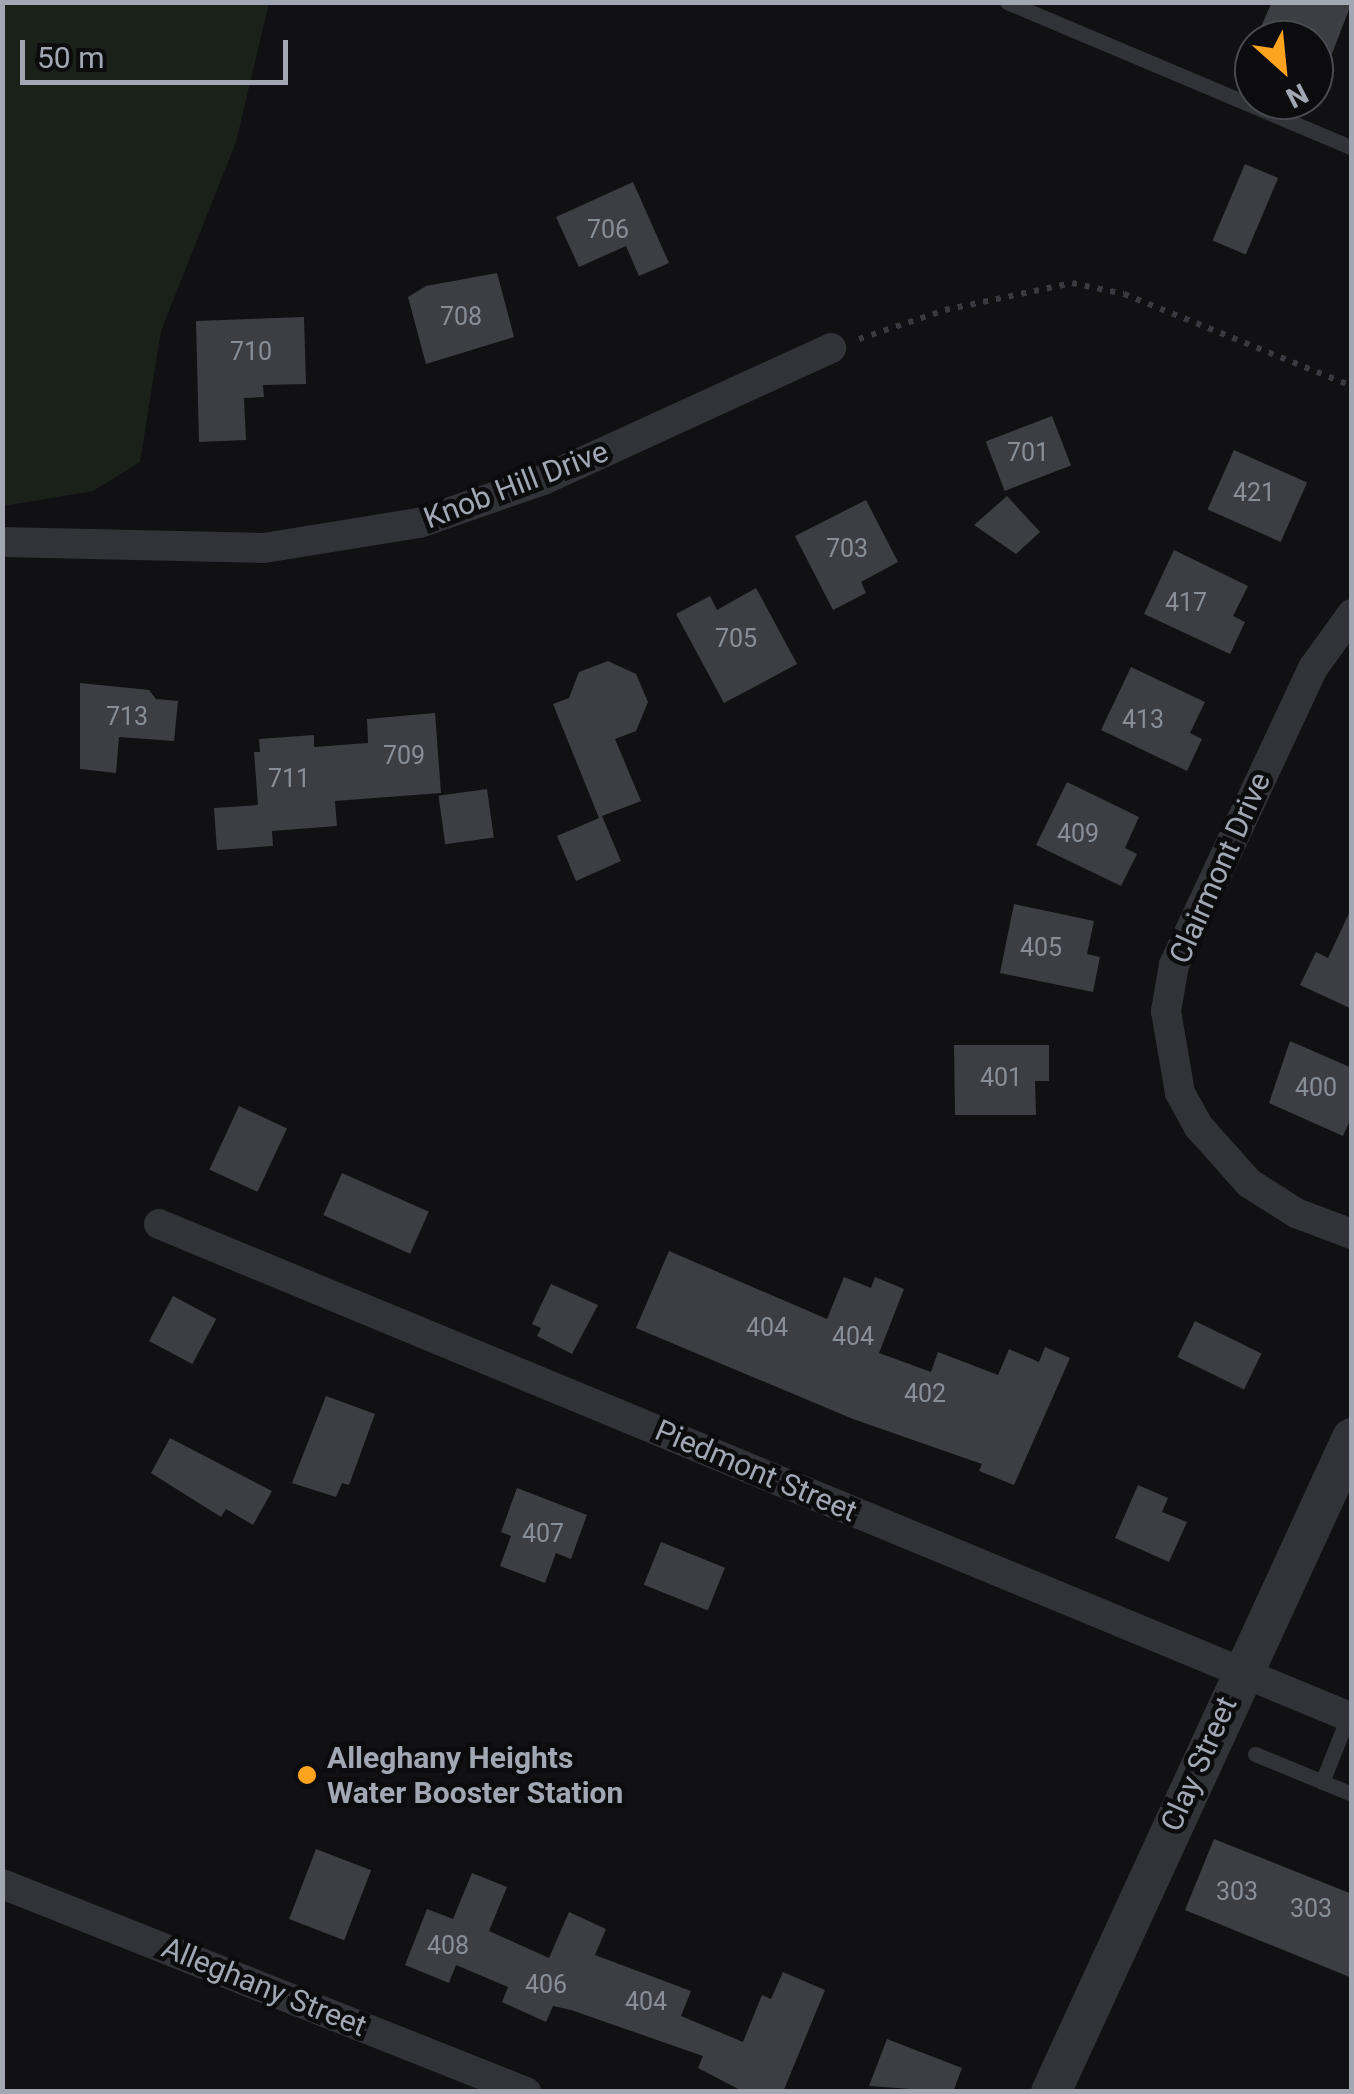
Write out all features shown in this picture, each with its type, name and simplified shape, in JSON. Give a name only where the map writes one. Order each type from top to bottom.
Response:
[{"type":"street","name":"Knob Hill Drive","points":[[2,542],[264,548],[419,524],[543,480],[831,348]]},
{"type":"street","name":"Clairmont Drive","points":[[1352,614],[1313,668],[1198,912],[1174,965],[1166,1010],[1180,1093],[1199,1127],[1250,1183],[1296,1213],[1352,1234]]},
{"type":"street","name":"Piedmont Street","points":[[159,1224],[1350,1718]]},
{"type":"street","name":"Clay Street","points":[[1051,2092],[1240,1673],[1352,1438]]},
{"type":"street","name":"Alleghany Street","points":[[2,1884],[526,2092]]},
{"type":"lane","points":[[1007,2],[1352,148]]},
{"type":"lane","points":[[1322,1782],[1350,1718]]},
{"type":"lane","points":[[1255,1754],[1352,1794]]},
{"type":"path","points":[[831,348],[945,310],[1072,283],[1124,294],[1352,386]]},
{"type":"shaded area","points":[[3,2],[269,3],[236,142],[161,331],[140,462],[93,491],[3,506]]},
{"type":"building","points":[[1272,2],[1352,2],[1334,48],[1334,20],[1264,20]]},
{"type":"building","points":[[1245,164],[1278,178],[1246,254],[1213,240]]},
{"type":"building","points":[[633,182],[669,263],[639,276],[626,246],[579,267],[556,217]]},
{"type":"building","points":[[497,273],[514,337],[426,364],[408,297],[426,286]]},
{"type":"building","points":[[304,317],[306,384],[263,385],[264,397],[244,398],[246,440],[199,442],[196,321]]},
{"type":"building","points":[[1052,416],[1071,465],[1005,491],[986,441]]},
{"type":"building","points":[[1234,450],[1307,483],[1281,542],[1208,509]]},
{"type":"building","points":[[1007,496],[1040,532],[1016,554],[974,525]]},
{"type":"building","points":[[866,500],[898,562],[861,582],[866,593],[833,610],[795,536]]},
{"type":"building","points":[[1174,550],[1248,586],[1233,616],[1245,622],[1230,654],[1144,614]]},
{"type":"building","points":[[756,588],[797,664],[724,703],[676,614],[710,596],[717,610]]},
{"type":"building","points":[[608,661],[636,674],[648,702],[636,731],[615,739],[641,801],[602,816],[621,861],[576,881],[557,836],[599,818],[553,704],[569,698],[579,672]]},
{"type":"building","points":[[1131,667],[1205,702],[1190,733],[1202,739],[1187,771],[1101,730]]},
{"type":"building","points":[[80,683],[149,690],[156,699],[178,701],[174,741],[119,737],[116,773],[80,769]]},
{"type":"building","points":[[435,713],[441,793],[335,801],[337,826],[272,831],[273,846],[217,850],[214,808],[258,805],[254,752],[260,752],[259,739],[314,735],[314,747],[368,743],[367,719]]},
{"type":"building","points":[[1067,782],[1139,817],[1125,848],[1137,854],[1121,886],[1036,845]]},
{"type":"building","points":[[487,789],[494,838],[445,844],[438,796]]},
{"type":"building","points":[[1014,904],[1094,921],[1087,954],[1100,957],[1093,992],[1000,973]]},
{"type":"building","points":[[1352,907],[1352,1009],[1300,985],[1316,952],[1328,958]]},
{"type":"building","points":[[1290,1041],[1352,1068],[1352,1116],[1343,1136],[1269,1103]]},
{"type":"building","points":[[954,1045],[1049,1045],[1049,1081],[1035,1081],[1036,1115],[955,1115]]},
{"type":"building","points":[[239,1106],[287,1128],[257,1192],[209,1169]]},
{"type":"building","points":[[342,1173],[429,1212],[410,1254],[323,1215]]},
{"type":"building","points":[[669,1251],[827,1319],[844,1277],[871,1288],[875,1277],[904,1289],[879,1353],[931,1372],[938,1352],[998,1375],[1009,1349],[1039,1362],[1045,1347],[1070,1358],[1014,1485],[979,1471],[982,1464],[853,1419],[636,1328]]},
{"type":"building","points":[[551,1284],[598,1305],[572,1354],[537,1336],[541,1328],[532,1324]]},
{"type":"building","points":[[173,1296],[216,1319],[192,1364],[149,1341]]},
{"type":"building","points":[[1195,1321],[1262,1353],[1244,1389],[1177,1357]]},
{"type":"building","points":[[326,1396],[375,1414],[349,1485],[342,1483],[336,1497],[292,1483]]},
{"type":"building","points":[[170,1438],[272,1491],[253,1525],[226,1509],[221,1517],[151,1473]]},
{"type":"building","points":[[1138,1485],[1168,1498],[1162,1512],[1187,1522],[1169,1562],[1115,1538]]},
{"type":"building","points":[[517,1488],[587,1515],[571,1559],[556,1553],[545,1583],[500,1566],[511,1536],[501,1532]]},
{"type":"building","points":[[661,1542],[725,1568],[708,1610],[644,1585]]},
{"type":"building","points":[[1214,1839],[1352,1894],[1352,1978],[1185,1910]]},
{"type":"building","points":[[316,1849],[371,1870],[344,1940],[289,1919]]},
{"type":"building","points":[[472,1873],[507,1887],[489,1931],[549,1958],[569,1912],[606,1929],[595,1955],[691,1991],[681,2016],[743,2042],[762,1995],[771,1999],[783,1972],[825,1990],[783,2092],[744,2092],[698,2068],[703,2056],[571,2010],[553,2006],[546,2022],[502,2002],[508,1987],[456,1965],[449,1983],[405,1965],[427,1909],[453,1919]]},
{"type":"building","points":[[887,2039],[962,2068],[953,2092],[869,2086]]},
{"type":"place","name":"Alleghany Heights Water Booster Station","points":[[307,1775]]}]
